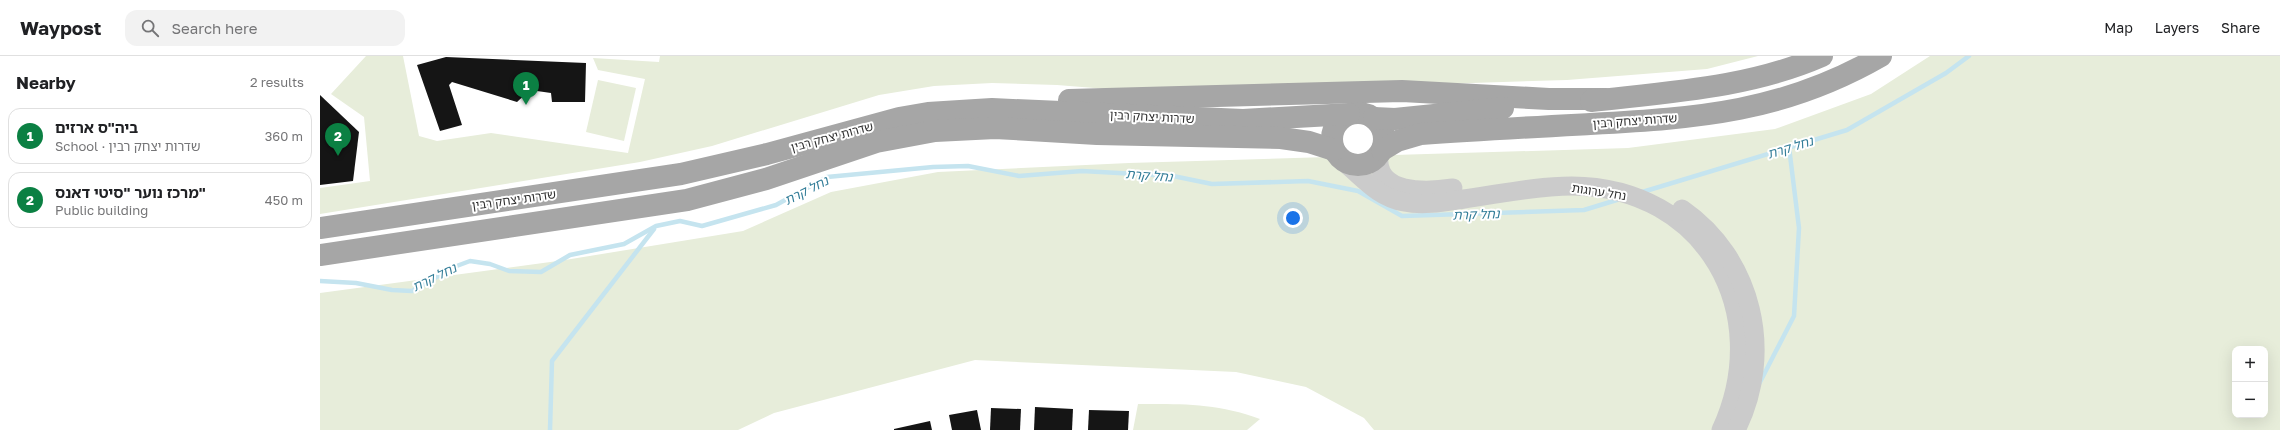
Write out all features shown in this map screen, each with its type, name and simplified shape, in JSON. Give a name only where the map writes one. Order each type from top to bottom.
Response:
[{"type":"main road","name":"שדרות יצחק רבין","points":[[1374,118],[1401,119],[1477,110],[1606,99],[1729,84],[1796,67],[1822,56]]},
{"type":"main road","name":"שדרות יצחק רבין","points":[[1381,152],[1397,141],[1421,134],[1656,120],[1734,111],[1805,92],[1881,56]]},
{"type":"main road","points":[[963,109],[1009,103],[1110,98],[1402,91],[1549,99],[1606,99]]},
{"type":"main road","name":"שדרות יצחק רבין","points":[[320,228],[640,182],[753,158],[899,118],[963,109],[1243,120],[1349,114]]},
{"type":"main road","points":[[1357,113],[1374,118],[1384,132],[1381,152],[1370,162],[1362,165],[1339,156],[1331,142],[1335,125],[1349,114],[1357,113]]},
{"type":"main road","name":"שדרות יצחק רבין","points":[[320,255],[687,200],[759,181],[876,142],[935,131],[995,128],[1097,134],[1281,138],[1309,142],[1339,156]]},
{"type":"street","name":"נחל ערוגות","points":[[1381,152],[1378,164],[1380,170],[1391,181],[1407,189],[1434,191],[1537,176],[1581,174],[1600,176],[1640,187],[1673,203],[1692,215],[1718,240],[1729,255],[1740,276],[1750,308],[1754,334],[1753,367],[1749,389],[1736,430]]},
{"type":"street","name":"נחל ערוגות","points":[[1339,156],[1374,189],[1381,194],[1403,202],[1438,203],[1541,188],[1574,186],[1606,190],[1634,198],[1665,212],[1679,222],[1693,234],[1716,260],[1730,288],[1737,315],[1740,340],[1739,371],[1731,405],[1720,430]]},
{"type":"green space","points":[[366,56],[403,56],[419,136],[437,141],[491,133],[628,153],[645,79],[598,70],[593,58],[659,62],[660,56],[1758,56],[1707,69],[1567,80],[1219,91],[1132,91],[1057,85],[992,83],[934,86],[879,95],[712,146],[640,162],[320,214],[320,188],[370,181],[364,117],[331,94]]},
{"type":"green space","points":[[1930,56],[2280,56],[2280,430],[1374,430],[1364,418],[1306,387],[1236,372],[975,360],[774,413],[738,430],[320,430],[320,293],[565,260],[743,231],[831,192],[938,172],[1129,163],[1628,148],[1775,129],[1871,94]]},
{"type":"green space","points":[[598,80],[636,88],[624,141],[586,132]]},
{"type":"green space","points":[[1138,404],[1214,407],[1260,419],[1247,430],[1133,430]]},
{"type":"building","points":[[446,57],[586,63],[585,102],[552,102],[551,93],[530,90],[517,102],[452,82],[449,85],[462,125],[440,131],[417,65]]},
{"type":"building","points":[[320,95],[359,132],[353,181],[320,185]]},
{"type":"building","points":[[1035,407],[1073,409],[1072,430],[1034,430]]},
{"type":"building","points":[[991,408],[1021,409],[1020,430],[990,430]]},
{"type":"building","points":[[977,410],[981,430],[952,430],[949,415]]},
{"type":"building","points":[[1089,410],[1129,411],[1128,430],[1088,430]]},
{"type":"building","points":[[930,421],[932,430],[894,430],[894,429]]},
{"type":"waterway","name":"נחל קרת","points":[[1639,193],[1847,130],[1946,73],[1969,56]]},
{"type":"waterway","points":[[1759,384],[1794,316],[1799,228],[1789,147]]},
{"type":"waterway","name":"נחל קרת","points":[[320,281],[356,283],[392,290],[412,291],[454,267],[470,261],[490,264],[509,271],[541,272],[570,255],[624,244],[656,226],[680,221],[702,226],[776,205],[827,177],[933,167],[968,166],[1019,176],[1082,171],[1173,176],[1212,184],[1308,181],[1358,191],[1402,216],[1584,210],[1620,199]]},
{"type":"waterway","points":[[550,430],[552,361],[654,229]]},
{"type":"place","name":"ביה\"ס ארזים","points":[[526,105]]},
{"type":"place","name":"מרכז נוער \"סיטי דאנס\"","points":[[338,156]]}]
